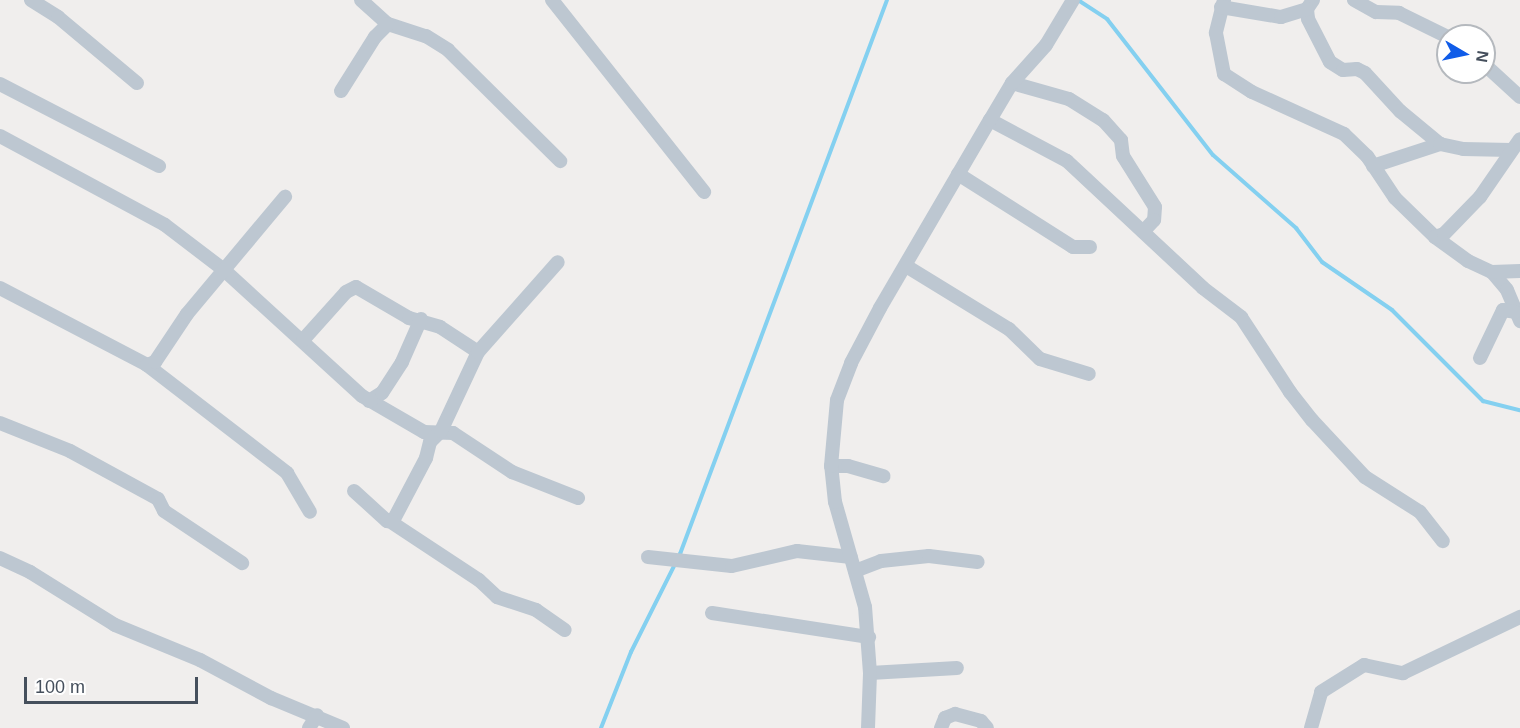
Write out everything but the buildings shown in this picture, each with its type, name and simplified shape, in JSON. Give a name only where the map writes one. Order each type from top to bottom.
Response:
[{"type":"street","points":[[31,0],[58,17],[137,83]]},
{"type":"street","points":[[360,0],[388,24],[426,36],[448,50],[560,161]]},
{"type":"street","points":[[552,0],[704,192]]},
{"type":"street","points":[[1354,0],[1376,12],[1406,16],[1436,31]]},
{"type":"street","points":[[868,728],[869,638],[853,564],[835,502],[831,466],[837,400],[851,363],[958,174],[1012,83],[1046,45],[1072,3]]},
{"type":"street","points":[[1516,144],[1463,149],[1440,144],[1400,111],[1365,73],[1357,69],[1343,70],[1330,62],[1310,5],[1281,17],[1222,3],[1216,33],[1224,74],[1252,92],[1344,134],[1373,166],[1395,198],[1435,237],[1468,261],[1492,272],[1507,290],[1517,316]]},
{"type":"street","points":[[341,91],[375,37],[388,24]]},
{"type":"street","points":[[1496,75],[1520,97]]},
{"type":"street","points":[[1012,83],[1070,99],[1102,120],[1121,140],[1124,156],[1155,207],[1154,220],[1143,232]]},
{"type":"street","points":[[0,84],[159,166]]},
{"type":"street","points":[[990,120],[1067,161],[1143,232],[1241,317],[1290,392],[1351,464],[1365,477],[1420,512],[1443,541]]},
{"type":"street","points":[[0,136],[129,209],[165,225],[224,270],[369,401],[427,437]]},
{"type":"street","points":[[1373,166],[1397,161],[1440,144]]},
{"type":"street","points":[[1435,237],[1444,234],[1480,197],[1516,144]]},
{"type":"street","points":[[958,174],[1073,247],[1090,247]]},
{"type":"street","points":[[147,365],[155,362],[187,314],[285,197]]},
{"type":"street","points":[[441,431],[478,352],[558,262]]},
{"type":"street","points":[[906,267],[1009,329],[1040,359],[1089,374]]},
{"type":"street","points":[[1492,272],[1520,271]]},
{"type":"street","points":[[303,340],[346,292],[356,287],[409,318],[421,319],[478,352]]},
{"type":"street","points":[[0,288],[147,365],[287,473],[310,512]]},
{"type":"street","points":[[1480,358],[1503,310],[1517,316]]},
{"type":"street","points":[[369,401],[382,393],[402,362],[421,319]]},
{"type":"street","points":[[0,423],[70,451],[158,498],[164,511],[242,563]]},
{"type":"street","points":[[427,437],[441,431],[453,434],[483,451],[512,472],[578,498]]},
{"type":"street","points":[[391,522],[426,458],[427,437]]},
{"type":"street","points":[[831,466],[848,466],[884,477]]},
{"type":"street","points":[[354,491],[391,522],[479,580],[497,597],[536,610],[565,630]]},
{"type":"street","points":[[648,557],[732,566],[797,551],[853,564],[929,556],[978,562]]},
{"type":"street","points":[[0,558],[30,572],[115,625],[201,660],[271,698],[317,715],[343,728]]},
{"type":"street","points":[[712,613],[869,638]]},
{"type":"street","points":[[1311,728],[1321,692],[1364,665],[1403,673],[1520,617]]},
{"type":"street","points":[[870,673],[957,668]]},
{"type":"street","points":[[941,728],[945,718],[955,714],[981,721],[987,728]]},
{"type":"street","points":[[309,728],[317,715]]},
{"type":"waterway","points":[[601,728],[631,652],[680,554],[887,0]]},
{"type":"waterway","points":[[1078,0],[1107,19],[1213,155],[1296,228],[1322,262],[1392,310],[1483,401],[1520,410]]}]
